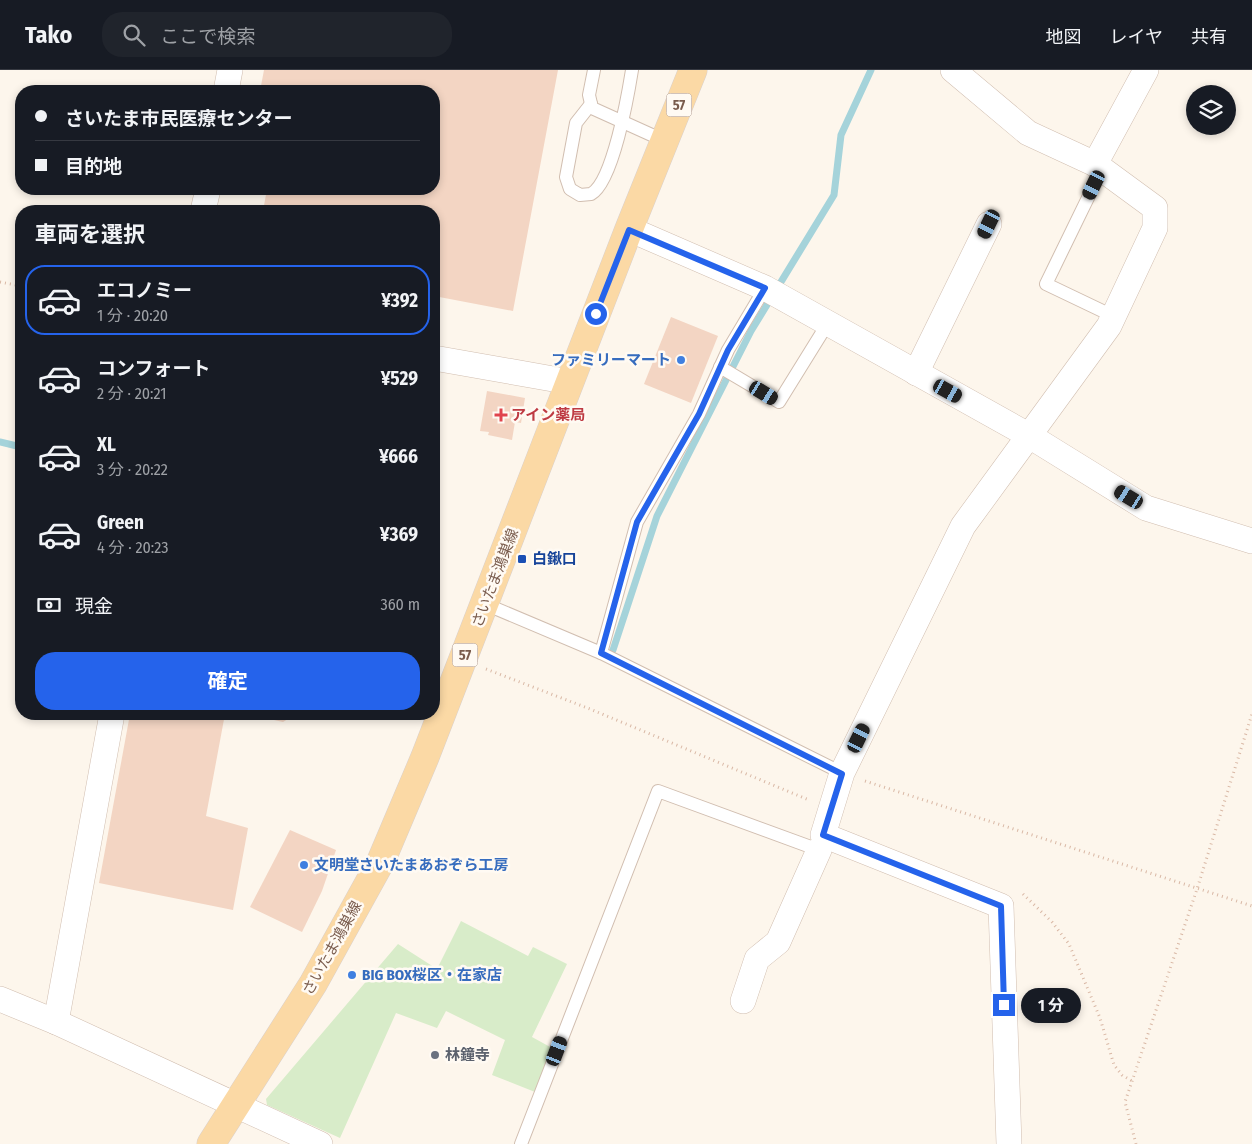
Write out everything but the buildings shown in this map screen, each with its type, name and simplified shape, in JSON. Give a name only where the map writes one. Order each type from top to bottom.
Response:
[{"type":"main road","name":"さいたま鴻巣線","points":[[440,719],[693,70]]},
{"type":"main road","name":"さいたま鴻巣線","points":[[211,1144],[313,984],[380,861],[440,720]]},
{"type":"street","points":[[227,85],[230,70]]},
{"type":"street","points":[[743,1000],[757,959],[778,942],[821,843],[842,774],[963,526],[1109,326],[1155,228],[1155,208],[1099,166],[1028,134],[953,70]]},
{"type":"street","points":[[1099,166],[1146,70]]},
{"type":"street","points":[[916,373],[989,224]]},
{"type":"street","points":[[629,230],[765,288],[1028,435],[1146,508],[1252,541]]},
{"type":"street","points":[[440,359],[570,382]]},
{"type":"street","points":[[56,1022],[111,720]]},
{"type":"street","points":[[821,843],[1001,906],[1009,1144]]},
{"type":"street","points":[[0,999],[56,1022],[237,1104],[320,1144]]},
{"type":"lane","points":[[594,70],[589,95],[590,104],[596,111],[665,141]]},
{"type":"lane","points":[[590,104],[576,123],[566,174],[570,189],[576,193],[587,195],[600,186],[623,123],[632,70]]},
{"type":"lane","points":[[1099,166],[1046,284],[1113,316]]},
{"type":"lane","points":[[601,653],[637,522],[699,414],[720,367],[765,288]]},
{"type":"lane","points":[[720,367],[779,402],[828,324]]},
{"type":"lane","points":[[485,604],[601,653],[842,774]]},
{"type":"lane","points":[[521,1144],[658,791],[821,843]]},
{"type":"path","points":[[0,282],[15,285]]},
{"type":"path","points":[[1136,1144],[1125,1102],[1197,889],[1252,714]]},
{"type":"path","points":[[842,774],[1252,906]]},
{"type":"green space","points":[[461,921],[528,956],[533,947],[567,964],[532,1037],[552,1048],[535,1092],[492,1075],[505,1040],[446,1011],[437,1028],[396,1013],[340,1138],[267,1105],[266,1099],[398,944],[437,969]]},
{"type":"waterway","points":[[613,650],[657,516],[751,331],[834,195],[841,135],[871,70]]},
{"type":"waterway","points":[[0,442],[15,446]]},
{"type":"place","name":"ファミリーマート","points":[[681,360]]},
{"type":"place","name":"アイン薬局","points":[[501,415]]},
{"type":"place","name":"白鍬口","points":[[522,559]]},
{"type":"place","name":"文明堂さいたまあおぞら工房","points":[[304,865]]},
{"type":"place","name":"BIG BOX桜区・在家店","points":[[352,975]]},
{"type":"place","name":"林鐘寺","points":[[435,1055]]},
{"type":"route","points":[[596,314],[629,230],[765,288],[728,350],[699,414],[637,522],[601,653],[842,774],[823,835],[1001,906],[1004,1005]]}]
